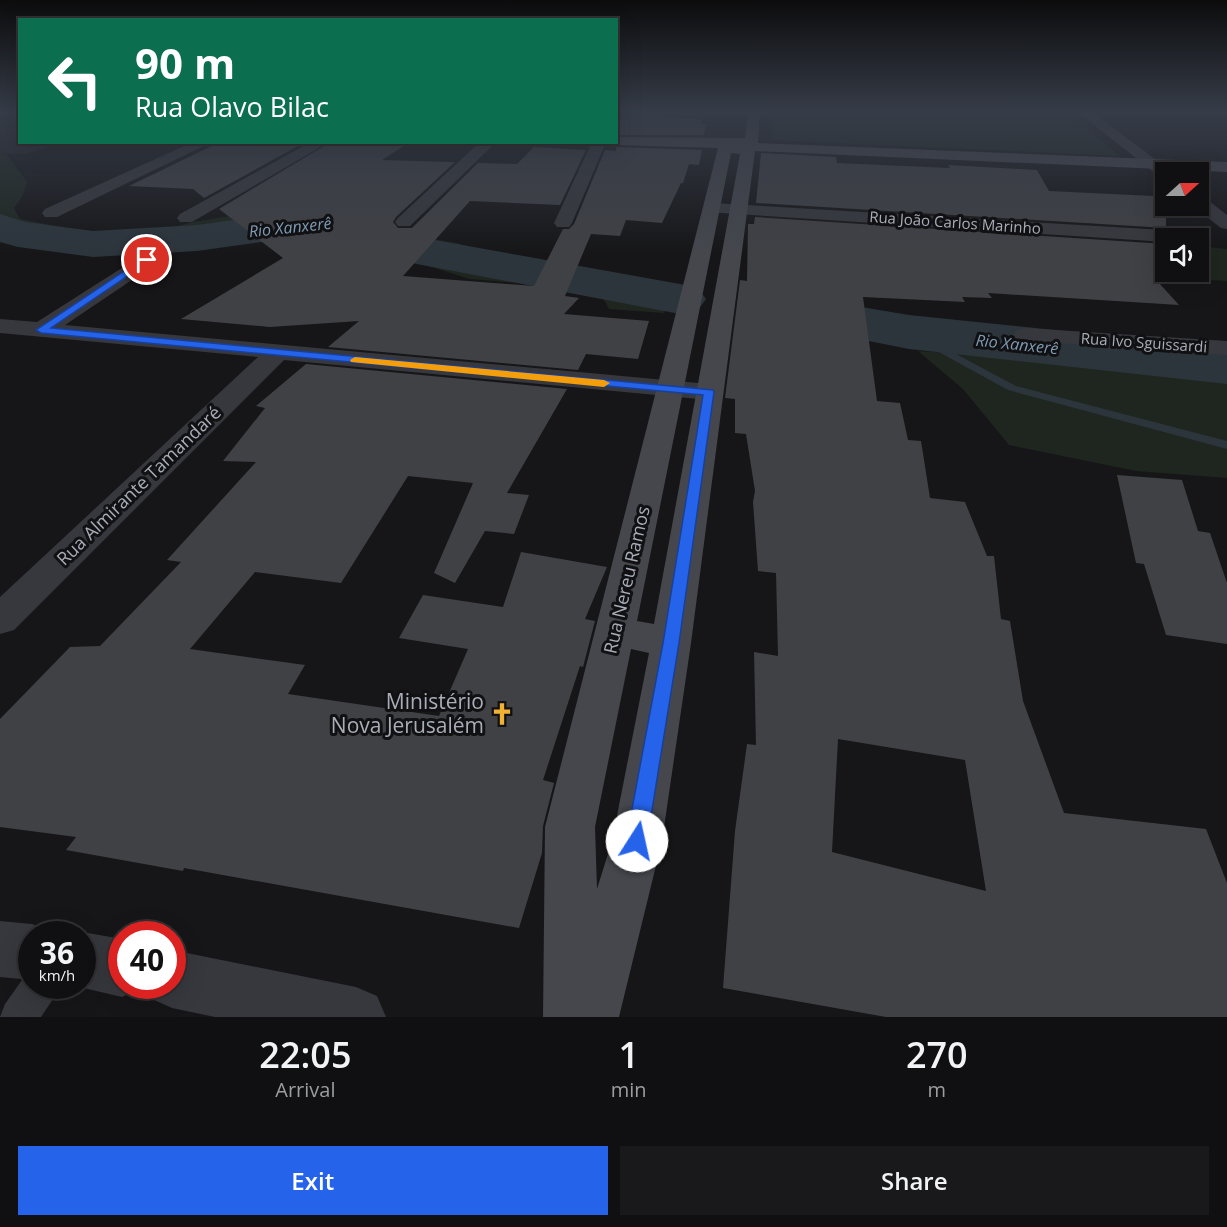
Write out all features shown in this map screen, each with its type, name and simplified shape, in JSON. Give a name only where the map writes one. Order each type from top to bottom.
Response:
[{"type":"street","points":[[51,213],[167,159]]},
{"type":"street","points":[[186,218],[291,159]]},
{"type":"street","points":[[404,222],[470,159]]},
{"type":"street","points":[[562,223],[591,159]]},
{"type":"street","name":"Rua Nereu Ramos","points":[[573,1017],[570,827],[671,389],[711,281],[735,159]]},
{"type":"street","points":[[1070,159],[1227,168]]},
{"type":"street","points":[[1145,159],[1155,167]]},
{"type":"street","points":[[1209,210],[1227,224]]},
{"type":"street","name":"Rua João Carlos Marinho","points":[[722,225],[1155,237]]},
{"type":"street","name":"Rua João Carlos Marinho","points":[[1209,239],[1227,240]]},
{"type":"street","points":[[41,330],[165,249]]},
{"type":"street","name":"Rua Nereu Ramos","points":[[589,1017],[637,841],[671,643],[709,392],[711,281]]},
{"type":"street","points":[[0,326],[709,392]]},
{"type":"street","name":"Rua Ivo Sguissardi","points":[[1025,334],[1227,348]]},
{"type":"street","name":"Rua Almirante Tamandaré","points":[[0,620],[278,352]]},
{"type":"street","points":[[652,469],[697,477]]},
{"type":"street","points":[[615,631],[671,643]]},
{"type":"street","points":[[0,949],[18,951]]},
{"type":"street","points":[[186,982],[356,1017]]},
{"type":"lane","points":[[18,1017],[31,999]]},
{"type":"shaded area","points":[[0,159],[10,159],[27,182],[22,197],[14,208],[20,219],[70,229],[111,233],[150,233],[193,222],[262,211],[457,243],[533,268],[598,273],[671,287],[664,313],[609,309],[603,298],[534,284],[470,279],[412,261],[280,233],[143,252],[0,241]]},
{"type":"shaded area","points":[[1209,247],[1227,249],[1227,281],[1209,280]]},
{"type":"shaded area","points":[[918,351],[1004,356],[1227,376],[1227,478],[1136,471],[1009,445],[963,389]]},
{"type":"building","points":[[184,159],[274,159],[204,198],[193,189],[129,186]]},
{"type":"building","points":[[302,159],[455,162],[393,222],[398,228],[412,228],[478,163],[517,164],[522,159],[582,159],[560,205],[470,201],[403,276],[534,286],[563,229],[569,229],[574,224],[601,159],[700,159],[699,165],[689,164],[683,183],[662,223],[626,220],[620,236],[591,234],[565,296],[579,298],[564,314],[649,321],[638,359],[586,354],[578,370],[328,347],[359,321],[270,327],[181,319],[283,258],[219,209]]},
{"type":"building","points":[[760,159],[836,159],[837,163],[950,168],[948,165],[1037,170],[1049,191],[1153,196],[1155,198],[1155,216],[1166,216],[1166,228],[756,203]]},
{"type":"building","points":[[755,217],[1155,243],[1155,282],[1166,282],[1166,284],[1159,283],[1179,305],[988,293],[992,298],[962,297],[965,302],[863,297],[877,401],[900,403],[908,440],[921,441],[930,498],[965,502],[987,556],[994,556],[1001,619],[1010,621],[1023,701],[1064,813],[1206,829],[1227,883],[1227,1017],[886,1017],[723,988],[735,831],[747,744],[756,745],[754,652],[778,656],[776,573],[758,571],[753,502],[755,491],[746,434],[735,433],[735,399],[725,398],[740,280],[747,281],[748,224],[754,224]],"holes":[[[838,739],[965,760],[986,891],[832,852]]]},
{"type":"building","points":[[306,364],[567,389],[507,493],[529,495],[514,534],[485,531],[455,583],[434,573],[473,483],[408,476],[341,583],[255,572],[190,649],[305,665],[288,694],[439,716],[468,649],[399,638],[423,595],[503,607],[521,552],[607,567],[585,619],[595,621],[583,667],[580,666],[543,780],[554,783],[543,826],[542,853],[519,928],[184,868],[183,871],[66,850],[76,837],[0,827],[0,719],[70,647],[100,646],[181,562],[167,560],[256,462],[223,461],[265,408],[256,406]]},
{"type":"building","points":[[1117,475],[1182,480],[1198,531],[1210,533],[1227,583],[1227,644],[1166,635],[1144,564],[1136,563]]},
{"type":"waterway","name":"Rio Xanxerê","points":[[0,227],[18,234],[93,244],[197,238],[312,222],[353,222],[380,239],[401,248],[680,299]]},
{"type":"waterway","name":"Rio Xanxerê","points":[[807,314],[909,332],[1227,366]]},
{"type":"waterway","points":[[909,332],[1012,388],[1227,445]]},
{"type":"slow traffic","points":[[355,360],[604,383]]},
{"type":"place","name":"Ministério Nova Jerusalém","points":[[502,714]]},
{"type":"route","points":[[147,260],[41,330],[709,392],[671,643],[637,841]]}]
